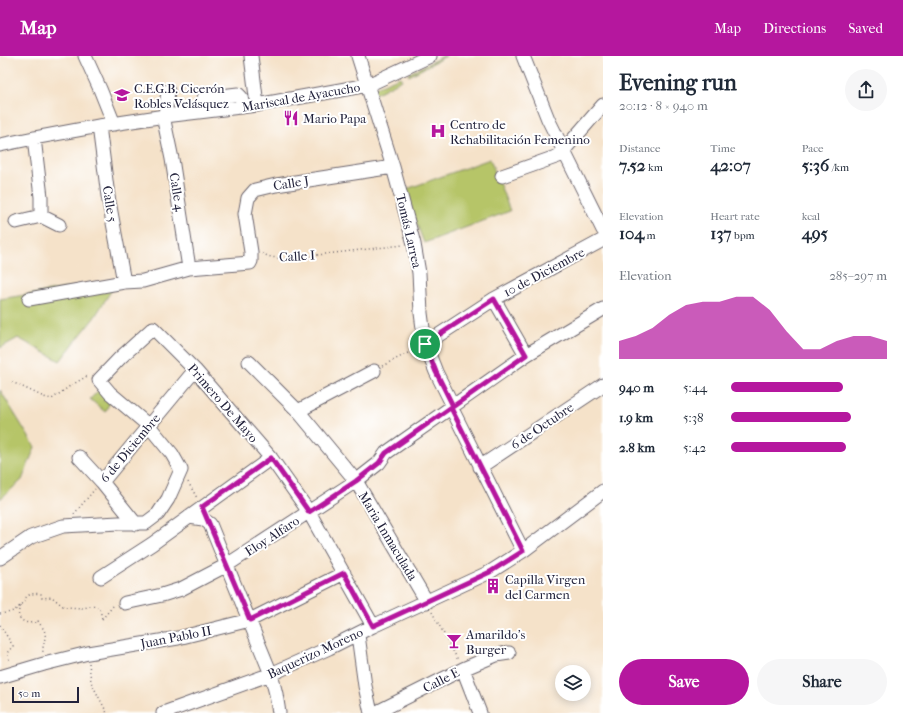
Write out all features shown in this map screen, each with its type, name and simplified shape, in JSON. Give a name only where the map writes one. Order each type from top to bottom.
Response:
[{"type":"street","points":[[85,56],[114,124]]},
{"type":"street","points":[[251,56],[257,105]]},
{"type":"street","name":"Tomás Larrea","points":[[358,56],[393,167],[414,244],[419,273],[421,313],[425,344],[436,372],[480,467],[523,551]]},
{"type":"street","name":"Mariscal de Ayacucho","points":[[2,143],[164,116],[257,105],[368,85],[430,56]]},
{"type":"street","points":[[523,56],[548,119],[564,152],[598,209],[603,230]]},
{"type":"street","name":"Calle 4","points":[[168,91],[164,116],[189,268]]},
{"type":"street","points":[[502,176],[564,152],[603,105]]},
{"type":"street","name":"Calle 5","points":[[99,126],[108,196],[124,282]]},
{"type":"street","points":[[34,138],[41,197],[41,216]]},
{"type":"street","name":"Calle J","points":[[251,252],[245,214],[248,198],[255,190],[276,185],[393,167]]},
{"type":"street","points":[[16,222],[41,216],[59,225]]},
{"type":"street","name":"10 de Diciembre","points":[[425,344],[494,299],[603,240]]},
{"type":"street","points":[[29,299],[124,282],[143,281],[189,268],[250,263],[252,261],[251,252]]},
{"type":"street","points":[[494,299],[526,355]]},
{"type":"street","name":"Eloy Alfaro","points":[[125,603],[162,595],[181,589],[227,565],[356,481],[379,463],[386,453],[526,355],[603,309]]},
{"type":"street","name":"Primero De Mayo","points":[[99,380],[120,358],[153,328],[195,370],[271,458],[309,512],[373,626]]},
{"type":"street","name":"Maria Inmaculada","points":[[249,362],[298,410],[356,481],[427,602]]},
{"type":"street","name":"6 de Diciembre","points":[[102,482],[195,370]]},
{"type":"street","points":[[298,410],[374,370]]},
{"type":"street","points":[[0,558],[31,537],[63,526],[146,523],[158,514],[168,499],[181,470],[172,454],[149,426],[110,394],[99,380]]},
{"type":"street","name":"6 de Octubre","points":[[480,467],[603,385]]},
{"type":"street","points":[[79,457],[102,482],[136,524]]},
{"type":"street","points":[[101,576],[152,544],[271,458]]},
{"type":"street","name":"Baquerizo Moreno","points":[[163,713],[271,674],[358,635],[373,626],[490,572],[523,551],[603,491]]},
{"type":"street","points":[[189,517],[203,519],[210,524],[271,674],[279,713]]},
{"type":"street","name":"Juan Pablo II","points":[[0,677],[88,653],[178,638],[250,620],[344,573]]},
{"type":"street","points":[[358,635],[371,713]]},
{"type":"street","name":"Calle E","points":[[375,713],[463,669],[496,655],[509,653]]},
{"type":"street","points":[[463,669],[480,713]]},
{"type":"path","name":"Calle I","points":[[251,252],[283,259],[414,244]]},
{"type":"path","points":[[374,370],[425,344]]},
{"type":"path","points":[[12,382],[44,397],[52,399],[70,386],[91,374],[99,380]]},
{"type":"path","points":[[181,470],[202,507]]},
{"type":"path","name":"6 de Diciembre","points":[[63,526],[102,482]]},
{"type":"path","points":[[0,614],[13,611],[20,606],[27,595],[32,593],[41,594],[42,598],[52,597],[64,607],[84,608],[93,605],[100,609],[102,618],[119,602],[125,603]]},
{"type":"path","points":[[427,602],[463,669]]},
{"type":"path","points":[[20,606],[19,616],[21,620],[27,623],[35,623],[38,621],[45,631],[42,647],[44,664]]},
{"type":"path","points":[[0,624],[13,646],[7,653],[14,673]]},
{"type":"path","points":[[88,653],[91,682],[107,713]]},
{"type":"green space","points":[[443,56],[446,56],[409,76],[408,74]]},
{"type":"green space","points":[[400,77],[402,80],[375,94],[374,88]]},
{"type":"green space","points":[[490,159],[510,211],[424,243],[404,190]]},
{"type":"green space","points":[[118,280],[94,318],[60,361],[18,338],[0,348],[0,299]]},
{"type":"green space","points":[[101,388],[110,402],[105,412],[90,399]]},
{"type":"green space","points":[[0,390],[35,447],[22,480],[0,499]]},
{"type":"place","name":"C.E.G.B. Cicerón Robles Velásquez","points":[[122,95]]},
{"type":"place","name":"Mario Papa","points":[[291,118]]},
{"type":"place","name":"Centro de Rehabilitación Femenino","points":[[438,131]]},
{"type":"place","name":"Capilla Virgen del Carmen","points":[[493,586]]},
{"type":"place","name":"Amarildo's Burger","points":[[454,641]]},
{"type":"route","points":[[494,299],[526,355],[451,408],[523,551],[490,572],[373,626],[344,573],[250,620],[202,507],[271,458],[309,512],[356,481],[379,463],[381,458],[386,453],[453,406],[436,372],[425,344],[494,299]]}]
